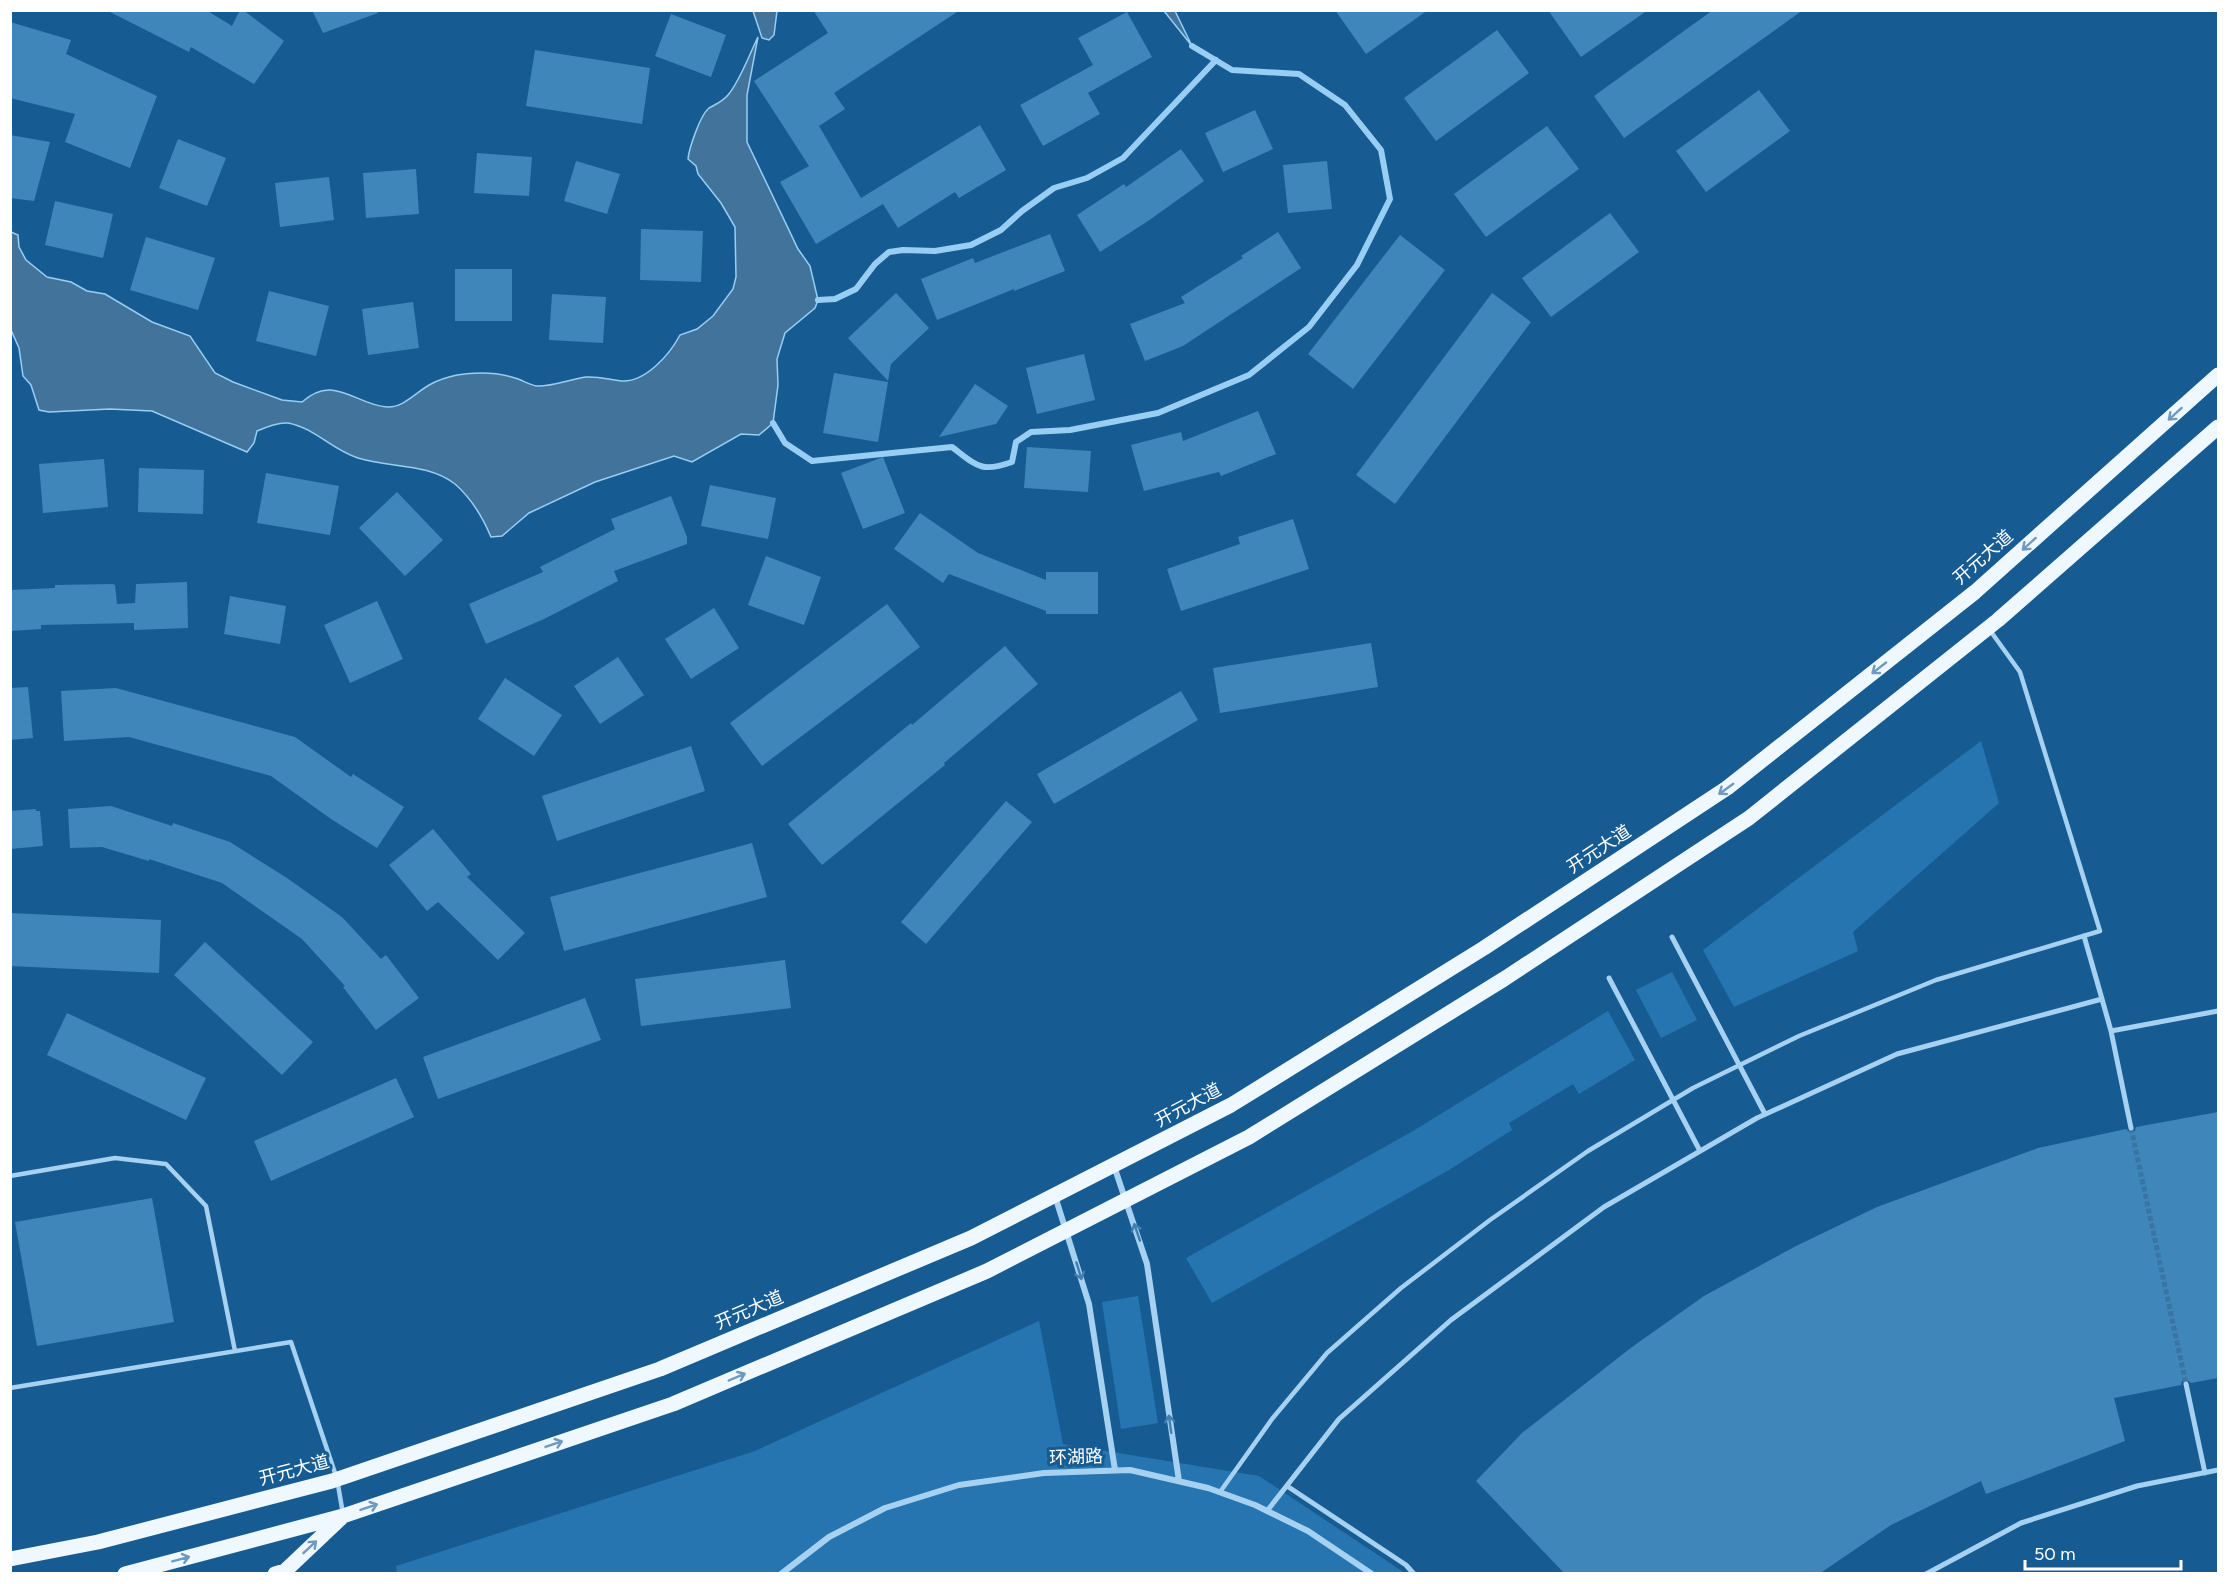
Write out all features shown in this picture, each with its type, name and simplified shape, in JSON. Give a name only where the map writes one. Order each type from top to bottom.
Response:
[{"type":"main road","name":"开元大道","points":[[10,1559],[99,1542],[337,1479],[660,1369],[972,1238],[1231,1105],[1484,948],[1727,788],[1975,592],[2218,375]]},
{"type":"main road","points":[[125,1574],[343,1516],[673,1404],[987,1271],[1249,1137],[1514,973],[1749,818],[1989,628],[2218,427]]},
{"type":"main road","points":[[275,1574],[285,1571],[343,1516]]},
{"type":"street","points":[[2084,936],[2111,1031],[2131,1128]]},
{"type":"street","points":[[1672,937],[1765,1114]]},
{"type":"street","points":[[1610,978],[1700,1151]]},
{"type":"street","points":[[1267,1511],[1339,1419],[1451,1320],[1604,1206],[1765,1114],[1897,1054],[2102,999]]},
{"type":"street","points":[[2111,1031],[2218,1011]]},
{"type":"street","points":[[1113,1165],[1147,1264],[1179,1481]]},
{"type":"street","points":[[1055,1195],[1089,1304],[1115,1470]]},
{"type":"street","points":[[2186,1384],[2205,1473]]},
{"type":"street","name":"环湖路","points":[[781,1574],[829,1537],[885,1508],[959,1485],[1044,1473],[1115,1470],[1130,1470],[1220,1492],[1267,1511],[1308,1531],[1372,1574]]},
{"type":"street","points":[[1926,1574],[2021,1523],[2137,1486],[2218,1470]]},
{"type":"street","points":[[1287,1486],[1406,1565],[1414,1574]]},
{"type":"lane","points":[[1220,1492],[1272,1419],[1327,1353],[1395,1294],[1490,1220],[1579,1157],[1674,1100],[1799,1036],[1936,980],[2100,931],[2020,672],[1989,628]]},
{"type":"lane","points":[[10,1176],[115,1158],[166,1164],[206,1206],[235,1351]]},
{"type":"lane","points":[[10,1388],[291,1342],[337,1479],[343,1516]]},
{"type":"shaded area","points":[[753,11],[777,11],[774,35],[769,40],[762,38]]},
{"type":"shaded area","points":[[1164,11],[1175,11],[1192,46]]},
{"type":"shaded area","points":[[758,37],[747,95],[747,142],[798,249],[810,266],[818,300],[815,308],[785,333],[777,359],[778,385],[773,423],[759,435],[741,434],[692,462],[674,456],[595,482],[529,513],[502,536],[491,537],[471,502],[455,484],[444,477],[421,469],[358,458],[340,450],[307,429],[288,423],[268,426],[257,431],[254,443],[247,452],[152,411],[110,409],[49,412],[39,410],[31,385],[23,376],[19,348],[11,330],[11,232],[18,235],[19,247],[26,260],[47,277],[71,282],[87,291],[105,294],[152,322],[190,336],[215,373],[282,400],[302,402],[324,390],[335,390],[375,405],[393,407],[405,402],[437,381],[472,373],[501,375],[537,386],[586,377],[622,381],[640,377],[664,358],[680,335],[697,329],[713,316],[733,289],[736,277],[735,227],[721,203],[698,174],[696,166],[688,159],[702,118],[709,108],[728,95]]},
{"type":"shaded area","points":[[1981,741],[1999,803],[1853,932],[1858,951],[1734,1007],[1703,950]]},
{"type":"shaded area","points":[[1672,972],[1697,1020],[1661,1038],[1636,990]]},
{"type":"shaded area","points":[[1608,1011],[1635,1060],[1579,1094],[1573,1084],[1509,1123],[1512,1130],[1449,1170],[1212,1303],[1186,1258],[1413,1131]]},
{"type":"shaded area","points":[[1138,1296],[1158,1423],[1121,1429],[1102,1302]]},
{"type":"shaded area","points":[[1039,1321],[1063,1444],[1259,1476],[1405,1573],[397,1574],[396,1566],[755,1451]]},
{"type":"building","points":[[106,10],[206,10],[232,26],[240,10],[243,10],[284,41],[254,84],[191,47],[189,52]]},
{"type":"building","points":[[312,10],[378,10],[378,13],[323,33]]},
{"type":"building","points":[[813,10],[960,10],[834,93],[845,109],[819,126],[861,198],[980,125],[1006,170],[959,198],[955,192],[898,228],[883,204],[816,244],[780,182],[809,166],[754,81],[828,33]]},
{"type":"building","points":[[1335,10],[1428,10],[1366,54]]},
{"type":"building","points":[[1548,10],[1648,10],[1581,57]]},
{"type":"building","points":[[1713,10],[1803,10],[1624,138],[1594,96]]},
{"type":"building","points":[[1127,12],[1152,57],[1088,93],[1100,114],[1043,146],[1020,105],[1093,65],[1078,38]]},
{"type":"building","points":[[671,14],[726,35],[711,77],[655,56]]},
{"type":"building","points":[[10,22],[71,40],[66,54],[157,96],[130,168],[65,142],[75,114],[10,98]]},
{"type":"building","points":[[1497,30],[1529,73],[1436,141],[1404,98]]},
{"type":"building","points":[[535,50],[650,68],[642,124],[526,106]]},
{"type":"building","points":[[1759,90],[1790,131],[1706,192],[1676,151]]},
{"type":"building","points":[[1255,110],[1273,149],[1223,172],[1205,133]]},
{"type":"building","points":[[1547,126],[1579,169],[1486,237],[1454,194]]},
{"type":"building","points":[[10,135],[50,142],[34,201],[10,198]]},
{"type":"building","points":[[178,139],[226,158],[207,206],[159,188]]},
{"type":"building","points":[[1181,149],[1204,181],[1100,252],[1077,215],[1124,184],[1126,187]]},
{"type":"building","points":[[477,153],[532,157],[529,196],[474,193]]},
{"type":"building","points":[[576,161],[620,174],[607,214],[564,201]]},
{"type":"building","points":[[1327,161],[1332,209],[1288,213],[1283,165]]},
{"type":"building","points":[[416,169],[419,214],[366,218],[363,173]]},
{"type":"building","points":[[329,177],[334,220],[280,227],[275,183]]},
{"type":"building","points":[[55,201],[113,214],[103,258],[45,245]]},
{"type":"building","points":[[1610,213],[1639,252],[1551,317],[1522,278]]},
{"type":"building","points":[[641,229],[703,231],[701,282],[640,280]]},
{"type":"building","points":[[1278,232],[1301,268],[1183,346],[1145,361],[1130,324],[1185,303],[1181,297],[1243,258],[1241,256]]},
{"type":"building","points":[[1050,234],[1065,271],[937,320],[921,279],[973,258],[975,263]]},
{"type":"building","points":[[1400,235],[1445,270],[1353,389],[1308,354]]},
{"type":"building","points":[[146,237],[215,258],[198,310],[130,290]]},
{"type":"building","points":[[455,269],[512,269],[512,321],[455,321]]},
{"type":"building","points":[[269,291],[329,306],[316,356],[256,341]]},
{"type":"building","points":[[896,293],[929,328],[891,364],[888,381],[848,338]]},
{"type":"building","points":[[1492,293],[1531,322],[1395,504],[1356,475]]},
{"type":"building","points":[[552,294],[606,297],[603,343],[549,340]]},
{"type":"building","points":[[413,302],[419,348],[368,355],[362,309]]},
{"type":"building","points":[[1084,354],[1095,400],[1037,414],[1026,368]]},
{"type":"building","points":[[834,373],[888,382],[878,442],[823,433]]},
{"type":"building","points":[[975,384],[1008,406],[996,424],[939,437]]},
{"type":"building","points":[[1258,411],[1276,454],[1221,476],[1219,472],[1144,491],[1131,445],[1181,432],[1183,441]]},
{"type":"building","points":[[1027,447],[1091,451],[1088,492],[1024,488]]},
{"type":"building","points":[[883,457],[905,513],[863,529],[841,473]]},
{"type":"building","points":[[104,459],[108,507],[43,513],[39,464]]},
{"type":"building","points":[[139,468],[204,470],[203,514],[138,512]]},
{"type":"building","points":[[266,473],[339,486],[330,535],[257,523]]},
{"type":"building","points":[[710,485],[776,498],[768,539],[701,526]]},
{"type":"building","points":[[397,492],[443,540],[405,576],[359,528]]},
{"type":"building","points":[[671,496],[687,537],[687,544],[614,571],[618,581],[544,619],[486,644],[469,604],[543,572],[540,567],[615,529],[611,519]]},
{"type":"building","points":[[920,513],[978,553],[1046,580],[1046,572],[1098,572],[1098,614],[1046,614],[1046,611],[949,574],[943,583],[894,549]]},
{"type":"building","points":[[1293,519],[1309,569],[1181,611],[1167,569],[1240,544],[1238,537]]},
{"type":"building","points":[[766,556],[821,577],[804,625],[748,605]]},
{"type":"building","points":[[187,582],[188,628],[134,630],[134,623],[41,625],[41,629],[10,631],[10,590],[55,588],[55,585],[113,584],[117,604],[135,603],[136,584]]},
{"type":"building","points":[[230,596],[286,606],[280,644],[224,634]]},
{"type":"building","points":[[377,601],[403,659],[350,683],[324,625]]},
{"type":"building","points":[[887,604],[920,647],[762,766],[730,723]]},
{"type":"building","points":[[714,608],[739,648],[691,679],[665,639]]},
{"type":"building","points":[[1371,643],[1378,687],[1220,713],[1213,668]]},
{"type":"building","points":[[1005,646],[1038,684],[944,763],[945,765],[822,865],[788,824],[911,723],[912,725]]},
{"type":"building","points":[[618,657],[644,695],[600,724],[574,686]]},
{"type":"building","points":[[505,678],[562,715],[534,756],[478,719]]},
{"type":"building","points":[[28,687],[33,738],[10,740],[10,688]]},
{"type":"building","points":[[116,688],[295,737],[351,777],[353,774],[404,807],[377,848],[331,819],[271,776],[129,737],[64,741],[61,691]]},
{"type":"building","points":[[1181,691],[1198,720],[1054,804],[1037,774]]},
{"type":"building","points":[[691,746],[705,791],[557,841],[542,796]]},
{"type":"building","points":[[1006,801],[1032,822],[926,944],[901,922]]},
{"type":"building","points":[[111,806],[230,842],[287,878],[342,917],[381,959],[386,955],[419,998],[376,1030],[343,987],[345,986],[302,939],[222,883],[149,859],[149,861],[102,847],[70,848],[68,809]]},
{"type":"building","points":[[36,809],[40,811],[43,846],[10,849],[10,811]]},
{"type":"building","points":[[433,829],[471,874],[467,877],[525,933],[498,960],[438,902],[427,911],[389,865]]},
{"type":"building","points":[[752,843],[767,897],[564,951],[550,897]]},
{"type":"building","points":[[10,913],[161,920],[159,973],[10,966]]},
{"type":"building","points":[[205,942],[313,1042],[282,1075],[174,975]]},
{"type":"building","points":[[785,960],[791,1008],[641,1026],[635,979]]},
{"type":"building","points":[[585,998],[601,1040],[438,1099],[423,1057]]},
{"type":"building","points":[[67,1013],[206,1078],[186,1120],[47,1055]]},
{"type":"building","points":[[396,1078],[414,1117],[271,1181],[254,1141]]},
{"type":"building","points":[[2218,1112],[2218,1378],[2191,1383],[2186,1379],[2181,1385],[2114,1398],[2125,1441],[1986,1494],[1981,1481],[1891,1525],[1819,1574],[1565,1574],[1476,1481],[1522,1433],[1632,1347],[1704,1296],[1796,1246],[1877,1207],[2038,1148],[2126,1129],[2131,1133],[2136,1127]]},
{"type":"building","points":[[152,1198],[174,1322],[37,1346],[15,1222]]},
{"type":"waterway","points":[[773,423],[785,443],[812,461],[952,447],[980,466],[993,467],[1012,462],[1016,442],[1031,432],[1070,430],[1158,413],[1249,375],[1309,327],[1357,265],[1390,199],[1381,150],[1345,105],[1299,74],[1232,70],[1192,46]]},
{"type":"waterway","points":[[818,300],[835,299],[856,289],[875,264],[889,252],[935,251],[971,245],[1001,230],[1022,211],[1054,188],[1087,178],[1123,158],[1216,60]]},
{"type":"tunnel","points":[[2131,1128],[2186,1384]]}]
